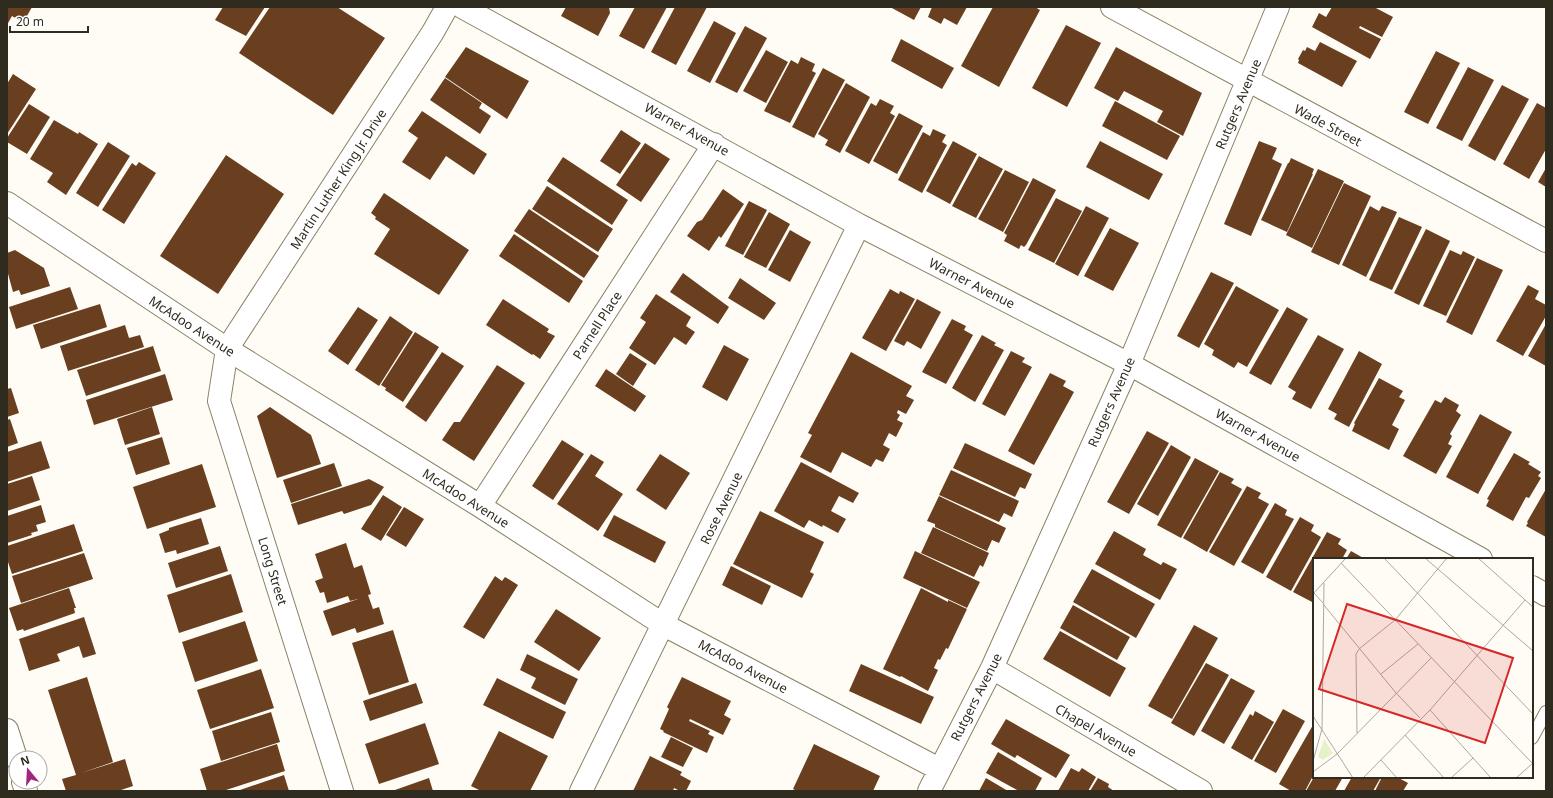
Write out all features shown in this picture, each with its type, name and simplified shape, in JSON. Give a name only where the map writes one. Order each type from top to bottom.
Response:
[{"type":"street","name":"Martin Luther King Jr. Drive","points":[[227,349],[433,32],[447,7]]},
{"type":"street","name":"Warner Avenue","points":[[462,7],[714,144],[859,225],[1129,364],[1479,558]]},
{"type":"street","name":"Wade Street","points":[[1112,7],[1546,241]]},
{"type":"street","name":"Rutgers Avenue","points":[[929,791],[992,668],[1129,364],[1278,7]]},
{"type":"street","name":"Parnell Place","points":[[480,506],[714,144]]},
{"type":"street","name":"McAdoo Avenue","points":[[7,203],[227,349],[480,506],[664,624],[940,769]]},
{"type":"street","name":"Rose Avenue","points":[[581,791],[859,225]]},
{"type":"street","name":"Long Street","points":[[227,349],[219,401],[342,791]]},
{"type":"street","points":[[1533,588],[1546,595]]},
{"type":"street","name":"Chapel Avenue","points":[[992,668],[1201,791]]},
{"type":"street","points":[[7,730],[13,750]]},
{"type":"lane","points":[[1533,736],[1546,712]]},
{"type":"building","points":[[7,7],[32,7],[23,23],[12,16],[7,25]]},
{"type":"building","points":[[223,7],[265,7],[246,36],[215,20]]},
{"type":"building","points":[[270,7],[337,7],[385,38],[333,115],[239,53]]},
{"type":"building","points":[[566,7],[609,7],[610,13],[598,36],[561,16]]},
{"type":"building","points":[[635,7],[667,7],[644,49],[619,36]]},
{"type":"building","points":[[675,7],[707,7],[676,65],[651,52]]},
{"type":"building","points":[[890,7],[921,7],[914,20]]},
{"type":"building","points":[[932,7],[967,7],[957,25],[944,18],[941,24],[928,17]]},
{"type":"building","points":[[993,7],[1035,7],[1040,10],[999,87],[961,66]]},
{"type":"building","points":[[1332,7],[1374,7],[1393,17],[1382,37],[1360,26],[1359,28],[1381,39],[1370,59],[1312,27],[1319,13],[1326,17]]},
{"type":"building","points":[[714,21],[736,33],[710,83],[687,71]]},
{"type":"building","points":[[1066,25],[1101,43],[1067,107],[1032,88]]},
{"type":"building","points":[[745,26],[767,38],[737,93],[715,82]]},
{"type":"building","points":[[901,39],[954,68],[942,89],[891,61]]},
{"type":"building","points":[[1320,42],[1357,61],[1342,87],[1298,63],[1298,59],[1303,50],[1305,51],[1307,47],[1315,51]]},
{"type":"building","points":[[466,47],[529,81],[507,119],[445,77]]},
{"type":"building","points":[[1116,47],[1202,93],[1183,136],[1157,122],[1163,111],[1124,91],[1118,101],[1094,88]]},
{"type":"building","points":[[766,50],[788,62],[766,103],[743,91]]},
{"type":"building","points":[[1436,51],[1460,63],[1428,124],[1404,112]]},
{"type":"building","points":[[801,57],[815,64],[812,71],[816,73],[790,123],[764,111],[791,60],[798,64]]},
{"type":"building","points":[[1468,67],[1494,80],[1462,141],[1436,128]]},
{"type":"building","points":[[823,68],[845,80],[814,138],[792,127]]},
{"type":"building","points":[[13,74],[36,89],[7,134],[7,84]]},
{"type":"building","points":[[445,78],[482,103],[479,108],[491,116],[480,134],[430,100]]},
{"type":"building","points":[[846,83],[870,97],[840,153],[825,145],[828,140],[818,134]]},
{"type":"building","points":[[1502,85],[1529,99],[1495,161],[1468,146]]},
{"type":"building","points":[[880,99],[894,106],[890,113],[895,116],[869,164],[845,151],[871,103],[876,106]]},
{"type":"building","points":[[1115,101],[1180,136],[1167,160],[1102,126]]},
{"type":"building","points":[[1537,103],[1546,108],[1546,149],[1529,179],[1503,164]]},
{"type":"building","points":[[29,104],[50,117],[27,154],[7,142],[7,138]]},
{"type":"building","points":[[422,111],[487,154],[474,175],[446,156],[430,180],[402,162],[418,138],[408,131]]},
{"type":"building","points":[[899,113],[923,126],[897,174],[873,161]]},
{"type":"building","points":[[54,120],[78,134],[79,132],[98,144],[66,195],[47,182],[53,173],[30,159]]},
{"type":"building","points":[[933,129],[946,135],[942,142],[947,145],[922,193],[898,180],[923,132],[930,136]]},
{"type":"building","points":[[621,130],[641,143],[620,174],[600,161]]},
{"type":"building","points":[[953,141],[977,154],[950,204],[926,191]]},
{"type":"building","points":[[1100,141],[1163,174],[1149,200],[1086,167]]},
{"type":"building","points":[[1259,141],[1277,148],[1272,159],[1282,164],[1251,236],[1224,224]]},
{"type":"building","points":[[108,142],[130,156],[98,207],[76,193]]},
{"type":"building","points":[[645,143],[670,159],[641,202],[616,185]]},
{"type":"building","points":[[226,155],[284,194],[218,294],[160,256]]},
{"type":"building","points":[[979,156],[1003,169],[976,218],[952,206]]},
{"type":"building","points":[[563,157],[628,200],[612,225],[547,181]]},
{"type":"building","points":[[1291,158],[1314,169],[1287,232],[1261,220]]},
{"type":"building","points":[[139,162],[156,173],[124,224],[102,210],[132,163],[136,166]]},
{"type":"building","points":[[1546,168],[1546,187],[1538,182]]},
{"type":"building","points":[[1318,169],[1344,181],[1312,248],[1286,235]]},
{"type":"building","points":[[1005,170],[1029,182],[1003,232],[978,219]]},
{"type":"building","points":[[1033,178],[1056,190],[1026,245],[1024,247],[1021,245],[1019,249],[1004,241],[1007,235],[1004,233]]},
{"type":"building","points":[[1344,183],[1371,196],[1339,265],[1311,252]]},
{"type":"building","points":[[547,186],[613,229],[598,252],[532,209]]},
{"type":"building","points":[[723,189],[744,204],[721,238],[719,236],[709,251],[687,236],[697,222],[702,220]]},
{"type":"building","points":[[384,193],[469,250],[439,295],[374,254],[390,229],[375,219],[376,217],[371,213]]},
{"type":"building","points":[[1056,198],[1082,211],[1054,263],[1028,250]]},
{"type":"building","points":[[749,201],[767,210],[743,255],[725,246]]},
{"type":"building","points":[[1086,206],[1109,218],[1078,276],[1055,264]]},
{"type":"building","points":[[1370,206],[1379,211],[1382,206],[1397,212],[1366,277],[1342,265]]},
{"type":"building","points":[[529,209],[599,256],[584,278],[514,231]]},
{"type":"building","points":[[769,212],[790,224],[766,268],[744,257]]},
{"type":"building","points":[[1399,217],[1422,227],[1392,290],[1369,280]]},
{"type":"building","points":[[1110,228],[1139,243],[1113,291],[1084,276]]},
{"type":"building","points":[[1426,229],[1450,241],[1419,305],[1394,293]]},
{"type":"building","points":[[790,230],[811,242],[790,282],[768,270]]},
{"type":"building","points":[[514,234],[583,281],[569,303],[499,256]]},
{"type":"building","points":[[15,250],[44,268],[50,286],[21,295],[19,290],[13,292],[7,270],[7,253]]},
{"type":"building","points":[[1450,250],[1461,255],[1463,251],[1475,257],[1446,316],[1423,306]]},
{"type":"building","points":[[1477,258],[1503,270],[1472,335],[1446,322]]},
{"type":"building","points":[[1211,272],[1234,283],[1199,348],[1177,336]]},
{"type":"building","points":[[683,273],[729,307],[718,324],[670,292]]},
{"type":"building","points":[[740,278],[776,303],[764,320],[728,298]]},
{"type":"building","points":[[1528,285],[1539,291],[1535,299],[1546,305],[1546,316],[1523,356],[1496,341]]},
{"type":"building","points":[[1236,286],[1279,310],[1247,367],[1238,362],[1234,368],[1212,355],[1214,350],[1204,344]]},
{"type":"building","points":[[70,287],[78,309],[16,329],[9,307]]},
{"type":"building","points":[[890,289],[899,294],[900,291],[915,299],[886,351],[862,338]]},
{"type":"building","points":[[656,294],[691,317],[686,326],[695,332],[686,345],[674,337],[655,365],[629,348],[646,322],[640,318]]},
{"type":"building","points":[[503,299],[549,329],[547,332],[555,336],[540,359],[486,325]]},
{"type":"building","points":[[917,299],[941,312],[921,349],[907,341],[904,346],[894,341]]},
{"type":"building","points":[[100,304],[107,327],[41,349],[33,325]]},
{"type":"building","points":[[358,307],[378,320],[348,365],[328,351]]},
{"type":"building","points":[[1287,307],[1308,319],[1271,385],[1249,373]]},
{"type":"building","points":[[390,316],[413,332],[379,386],[355,370]]},
{"type":"building","points":[[952,319],[966,326],[964,330],[973,335],[946,384],[922,372]]},
{"type":"building","points":[[1546,324],[1546,366],[1528,356]]},
{"type":"building","points":[[125,325],[129,338],[140,335],[144,347],[68,371],[60,346]]},
{"type":"building","points":[[415,332],[439,347],[403,402],[385,390],[386,388],[381,385]]},
{"type":"building","points":[[982,335],[996,343],[994,345],[1004,350],[975,402],[952,388]]},
{"type":"building","points":[[1318,335],[1344,349],[1311,409],[1292,399],[1296,392],[1288,387]]},
{"type":"building","points":[[724,345],[749,359],[727,401],[702,387]]},
{"type":"building","points":[[153,346],[161,371],[86,396],[77,370]]},
{"type":"building","points":[[1011,351],[1025,358],[1022,362],[1032,367],[1005,416],[982,404]]},
{"type":"building","points":[[1359,351],[1382,364],[1349,427],[1334,419],[1337,414],[1328,409]]},
{"type":"building","points":[[442,352],[464,366],[426,422],[405,407]]},
{"type":"building","points":[[851,352],[912,386],[906,396],[914,400],[906,414],[898,410],[897,413],[900,415],[897,420],[903,423],[896,437],[889,433],[883,445],[890,449],[883,462],[876,459],[871,467],[842,452],[831,473],[800,457],[812,435],[808,433]]},
{"type":"building","points":[[630,353],[647,364],[633,386],[616,374]]},
{"type":"building","points":[[497,365],[525,383],[474,461],[442,440],[454,422],[460,422]]},
{"type":"building","points":[[606,369],[646,396],[635,412],[595,386]]},
{"type":"building","points":[[1050,373],[1066,381],[1063,386],[1074,392],[1034,465],[1008,451]]},
{"type":"building","points":[[165,374],[173,400],[94,425],[86,400]]},
{"type":"building","points":[[1379,378],[1403,391],[1399,397],[1405,400],[1392,425],[1399,429],[1389,450],[1352,431],[1355,424],[1354,423]]},
{"type":"building","points":[[11,388],[19,413],[7,417],[7,389]]},
{"type":"building","points":[[1445,397],[1459,405],[1456,411],[1461,415],[1450,434],[1452,436],[1448,444],[1452,446],[1436,474],[1403,456],[1435,400],[1441,403]]},
{"type":"building","points":[[152,407],[160,434],[125,445],[117,419]]},
{"type":"building","points":[[270,407],[311,435],[321,464],[277,478],[257,416]]},
{"type":"building","points":[[1480,414],[1512,432],[1478,494],[1446,477]]},
{"type":"building","points":[[10,419],[18,443],[7,447],[7,420]]},
{"type":"building","points":[[1147,431],[1169,443],[1129,514],[1107,502]]},
{"type":"building","points":[[162,437],[170,464],[136,475],[127,448]]},
{"type":"building","points":[[562,440],[584,454],[553,500],[532,486]]},
{"type":"building","points":[[41,441],[50,468],[7,482],[7,452]]},
{"type":"building","points":[[965,443],[1032,474],[1025,489],[1020,487],[1015,497],[953,468]]},
{"type":"building","points":[[1171,445],[1191,457],[1158,516],[1137,504]]},
{"type":"building","points":[[1514,453],[1530,462],[1528,464],[1541,472],[1538,476],[1541,478],[1529,498],[1526,497],[1513,521],[1486,506],[1489,500],[1487,499]]},
{"type":"building","points":[[591,454],[604,462],[595,476],[623,494],[598,531],[557,504]]},
{"type":"building","points":[[660,454],[690,473],[666,510],[636,490]]},
{"type":"building","points":[[1195,458],[1219,471],[1181,538],[1157,525]]},
{"type":"building","points":[[801,462],[859,493],[853,503],[839,496],[831,511],[846,519],[838,533],[809,520],[804,528],[774,511]]},
{"type":"building","points":[[334,463],[342,486],[291,503],[283,480]]},
{"type":"building","points":[[202,464],[216,507],[147,529],[133,487]]},
{"type":"building","points":[[951,470],[1019,501],[1012,517],[1004,513],[999,522],[939,495]]},
{"type":"building","points":[[1220,472],[1234,479],[1231,483],[1242,489],[1207,552],[1183,538]]},
{"type":"building","points":[[32,476],[40,500],[7,511],[7,484]]},
{"type":"building","points":[[369,479],[384,487],[371,505],[344,514],[342,511],[298,525],[291,504]]},
{"type":"building","points":[[1247,486],[1261,493],[1258,498],[1269,504],[1234,566],[1209,552]]},
{"type":"building","points":[[1546,489],[1546,537],[1526,526]]},
{"type":"building","points":[[383,495],[402,507],[381,541],[361,529]]},
{"type":"building","points":[[939,496],[1006,528],[999,543],[992,540],[987,551],[935,527],[935,524],[927,521]]},
{"type":"building","points":[[1275,503],[1287,510],[1285,515],[1294,519],[1263,574],[1241,562]]},
{"type":"building","points":[[41,505],[46,522],[36,525],[38,531],[31,533],[32,535],[7,543],[7,516]]},
{"type":"building","points":[[404,507],[424,519],[406,547],[386,535]]},
{"type":"building","points":[[760,511],[824,542],[810,572],[814,574],[802,598],[733,564]]},
{"type":"building","points":[[614,515],[666,542],[655,563],[603,536]]},
{"type":"building","points":[[1300,517],[1314,525],[1311,531],[1321,537],[1291,591],[1266,577]]},
{"type":"building","points":[[201,518],[209,544],[177,554],[176,550],[165,553],[159,534],[169,530],[169,528]]},
{"type":"building","points":[[74,524],[83,551],[12,574],[7,559],[7,546]]},
{"type":"building","points":[[933,527],[989,553],[983,567],[980,565],[974,577],[921,553]]},
{"type":"building","points":[[1114,531],[1146,549],[1143,555],[1161,565],[1163,562],[1177,569],[1160,600],[1095,564]]},
{"type":"building","points":[[1327,532],[1341,539],[1338,544],[1347,550],[1343,558],[1313,558],[1313,602],[1293,592]]},
{"type":"building","points":[[346,543],[354,568],[362,565],[371,594],[368,595],[373,609],[379,607],[384,624],[357,633],[355,628],[332,636],[323,611],[358,599],[350,601],[348,596],[327,603],[324,592],[320,593],[315,581],[323,578],[315,554]]},
{"type":"building","points":[[220,546],[228,571],[176,588],[168,563]]},
{"type":"building","points":[[915,551],[980,582],[967,608],[903,578]]},
{"type":"building","points":[[1351,551],[1363,558],[1347,558]]},
{"type":"building","points":[[84,553],[93,579],[21,603],[12,576]]},
{"type":"building","points":[[731,566],[771,586],[762,605],[722,585]]},
{"type":"building","points":[[1092,569],[1155,604],[1136,638],[1073,602]]},
{"type":"building","points":[[231,574],[243,612],[179,633],[167,595]]},
{"type":"building","points":[[495,576],[502,581],[505,577],[518,585],[484,639],[463,627]]},
{"type":"building","points":[[69,588],[76,608],[74,608],[75,613],[24,631],[23,629],[17,631],[9,608]]},
{"type":"building","points":[[921,588],[948,602],[948,600],[967,609],[948,649],[946,648],[940,660],[938,659],[934,668],[938,670],[928,691],[901,676],[900,677],[883,669]]},
{"type":"building","points":[[1073,605],[1130,637],[1117,660],[1060,628]]},
{"type":"building","points":[[556,609],[601,638],[579,671],[534,642]]},
{"type":"building","points":[[84,617],[96,654],[83,658],[79,646],[57,654],[60,661],[29,671],[19,639]]},
{"type":"building","points":[[245,621],[258,661],[195,682],[182,642]]},
{"type":"building","points":[[1194,625],[1218,638],[1172,719],[1148,706]]},
{"type":"building","points":[[393,630],[409,682],[369,695],[352,643]]},
{"type":"building","points":[[1060,631],[1126,668],[1110,697],[1043,659]]},
{"type":"building","points":[[527,654],[578,679],[565,705],[531,688],[536,678],[520,670]]},
{"type":"building","points":[[1206,663],[1229,675],[1194,736],[1171,723]]},
{"type":"building","points":[[861,664],[934,697],[921,724],[849,691]]},
{"type":"building","points":[[261,669],[274,708],[210,729],[197,690]]},
{"type":"building","points":[[87,677],[113,762],[81,773],[125,759],[133,786],[118,791],[66,791],[62,779],[76,775],[48,690]]},
{"type":"building","points":[[682,677],[731,701],[724,715],[731,719],[723,735],[690,719],[689,721],[710,731],[708,734],[714,737],[707,753],[663,732],[664,731],[660,729],[669,709],[667,707]]},
{"type":"building","points":[[497,678],[566,712],[553,739],[483,705]]},
{"type":"building","points":[[1231,678],[1255,691],[1224,744],[1201,731]]},
{"type":"building","points":[[416,683],[423,703],[370,721],[363,701]]},
{"type":"building","points":[[1283,709],[1305,721],[1276,773],[1254,761]]},
{"type":"building","points":[[1255,711],[1274,722],[1252,760],[1231,748],[1250,714],[1253,716]]},
{"type":"building","points":[[271,712],[280,742],[221,761],[212,731]]},
{"type":"building","points":[[1006,719],[1070,755],[1056,778],[1017,755],[1015,758],[991,744]]},
{"type":"building","points":[[425,723],[439,764],[379,784],[365,744]]},
{"type":"building","points":[[1313,725],[1313,776],[1305,791],[1291,791],[1279,784]]},
{"type":"building","points":[[499,731],[548,756],[530,791],[481,791],[471,786]]},
{"type":"building","points":[[671,737],[693,748],[683,767],[661,757]]},
{"type":"building","points":[[277,744],[285,771],[223,791],[207,791],[200,769]]},
{"type":"building","points":[[814,744],[880,776],[873,791],[797,791],[793,789]]},
{"type":"building","points":[[998,752],[1042,778],[1035,791],[1019,791],[986,773]]},
{"type":"building","points":[[650,756],[682,772],[680,775],[691,781],[686,791],[680,791],[674,788],[673,791],[633,791]]},
{"type":"building","points":[[1071,768],[1079,772],[1082,768],[1096,777],[1088,791],[1058,791]]},
{"type":"building","points":[[284,775],[289,791],[237,791]]},
{"type":"building","points":[[429,778],[433,791],[392,791]]},
{"type":"building","points":[[986,778],[1008,791],[979,791]]},
{"type":"building","points":[[1098,778],[1109,784],[1108,787],[1114,791],[1090,791]]},
{"type":"building","points":[[1313,778],[1342,778],[1335,791],[1306,791]]},
{"type":"building","points":[[1351,778],[1380,778],[1373,791],[1344,791]]},
{"type":"building","points":[[1382,778],[1399,778],[1408,783],[1403,791],[1375,791]]}]
